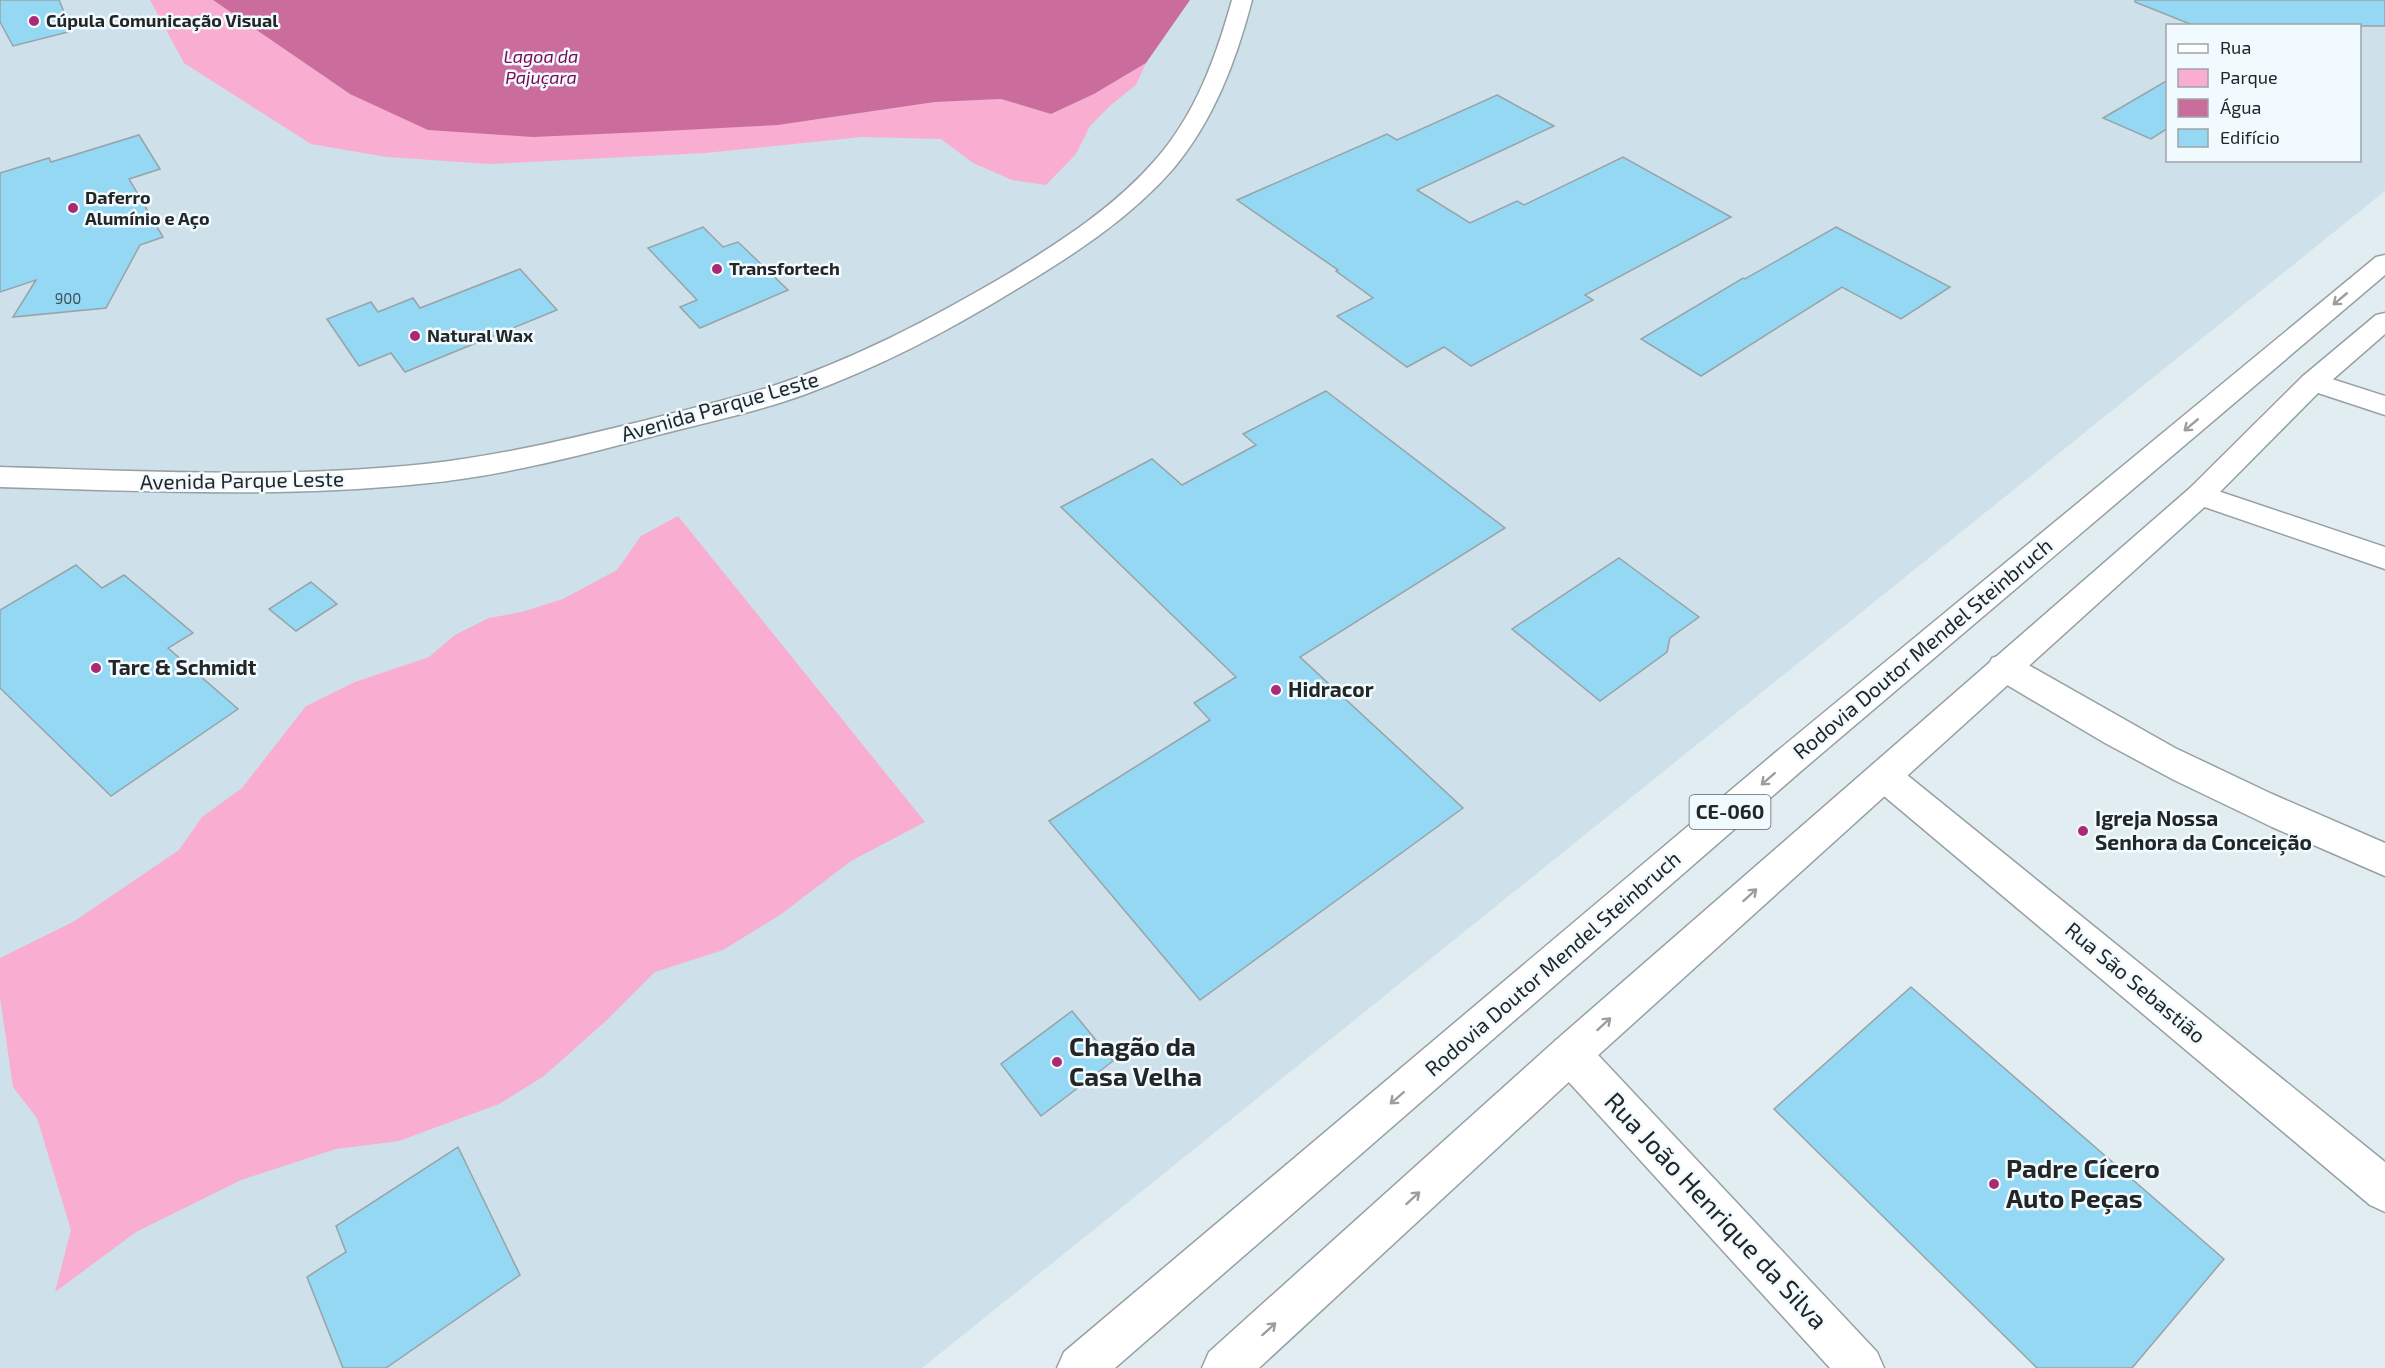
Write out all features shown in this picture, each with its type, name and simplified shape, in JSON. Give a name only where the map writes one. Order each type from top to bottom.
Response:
[{"type":"main road","name":"Avenida Parque Leste","points":[[0,477],[276,483],[348,480],[488,466],[565,450],[735,407],[831,374],[920,334],[994,293],[1053,257],[1127,200],[1178,147],[1209,98],[1233,36],[1242,0]]},
{"type":"main road","name":"Rodovia Doutor Mendel Steinbruch","points":[[1080,1368],[1797,754],[2385,262]]},
{"type":"main road","points":[[1225,1368],[1570,1054],[2200,495],[2313,382],[2385,321]]},
{"type":"main road","points":[[2313,382],[2385,406]]},
{"type":"main road","name":"Avenida Parque Leste","points":[[0,486],[32,478]]},
{"type":"main road","points":[[2200,495],[2385,558]]},
{"type":"main road","points":[[2004,667],[2184,769],[2385,860]]},
{"type":"main road","name":"Rua São Sebastião","points":[[1884,776],[2385,1190]]},
{"type":"main road","name":"Rua João Henrique da Silva","points":[[1570,1054],[1861,1368]]},
{"type":"shaded area","points":[[0,0],[2385,0],[2385,191],[922,1368],[0,1368]]},
{"type":"green space","points":[[150,0],[213,0],[350,94],[778,125],[935,102],[1001,99],[1051,114],[1094,94],[1146,63],[1136,85],[1090,126],[1076,154],[1046,185],[1012,180],[973,163],[941,139],[862,137],[705,153],[490,164],[387,157],[311,144],[184,63]]},
{"type":"green space","points":[[678,516],[925,822],[851,861],[780,915],[723,950],[655,972],[608,1019],[544,1076],[499,1104],[399,1141],[336,1149],[241,1180],[136,1232],[55,1292],[71,1230],[37,1118],[13,1087],[0,997],[0,958],[73,922],[179,850],[202,817],[242,788],[306,706],[355,682],[429,657],[455,635],[489,618],[522,612],[563,599],[617,570],[641,536]]},
{"type":"water","name":"Lagoa da Pajuçara","points":[[213,0],[1190,0],[1146,63],[1094,94],[1051,114],[1001,99],[935,102],[778,125],[533,137],[428,130],[350,94]]},
{"type":"building","name":"Cúpula Comunicação Visual","points":[[0,0],[59,0],[72,31],[13,46],[0,22]]},
{"type":"building","points":[[2135,0],[2385,0],[2385,26],[2190,24],[2135,2]]},
{"type":"building","points":[[2166,81],[2166,129],[2151,139],[2103,118]]},
{"type":"building","points":[[1497,95],[1554,126],[1417,190],[1470,223],[1517,201],[1524,205],[1623,157],[1731,217],[1585,295],[1593,300],[1471,366],[1444,347],[1407,367],[1337,316],[1373,298],[1336,271],[1338,270],[1237,200],[1387,134],[1397,140]]},
{"type":"building","name":"Daferro Alumínio e Aço","points":[[139,135],[160,169],[129,179],[163,237],[140,245],[106,308],[13,317],[36,280],[0,292],[0,173],[49,158],[51,162]]},
{"type":"building","name":"Transfortech","points":[[703,227],[723,247],[738,242],[788,290],[700,328],[680,307],[697,300],[648,248]]},
{"type":"building","points":[[1836,227],[1950,287],[1901,319],[1842,287],[1701,376],[1641,339],[1743,278],[1745,279]]},
{"type":"building","name":"Natural Wax","points":[[520,269],[557,310],[405,372],[391,353],[359,366],[327,319],[371,302],[378,312],[413,298],[420,308]]},
{"type":"building","name":"Hidracor","points":[[1326,391],[1505,528],[1300,657],[1463,808],[1200,1000],[1049,821],[1210,720],[1194,703],[1236,677],[1061,507],[1152,459],[1182,485],[1256,445],[1243,434]]},
{"type":"building","points":[[1619,558],[1699,617],[1670,638],[1667,652],[1600,701],[1512,629]]},
{"type":"building","name":"Tarc & Schmidt","points":[[76,565],[102,588],[124,575],[193,633],[168,648],[238,709],[111,796],[0,688],[0,610]]},
{"type":"building","points":[[311,582],[337,604],[296,631],[269,609]]},
{"type":"building","name":"Padre Cícero Auto Peças","points":[[1911,987],[2224,1259],[2132,1368],[2037,1368],[1774,1109]]},
{"type":"building","name":"Chagão da Casa Velha","points":[[1072,1011],[1113,1061],[1041,1116],[1001,1064]]},
{"type":"building","points":[[458,1147],[520,1275],[386,1368],[343,1368],[307,1277],[346,1252],[336,1226]]},
{"type":"place","name":"Cúpula Comunicação Visual","points":[[34,21]]},
{"type":"place","name":"Daferro Alumínio e Aço","points":[[73,208]]},
{"type":"place","name":"Transfortech","points":[[717,269]]},
{"type":"place","name":"Natural Wax","points":[[415,336]]},
{"type":"place","name":"Tarc & Schmidt","points":[[96,668]]},
{"type":"place","name":"Hidracor","points":[[1276,690]]},
{"type":"place","name":"Igreja Nossa Senhora da Conceição","points":[[2083,831]]},
{"type":"place","name":"Chagão da Casa Velha","points":[[1057,1062]]},
{"type":"place","name":"Padre Cícero Auto Peças","points":[[1994,1184]]}]
